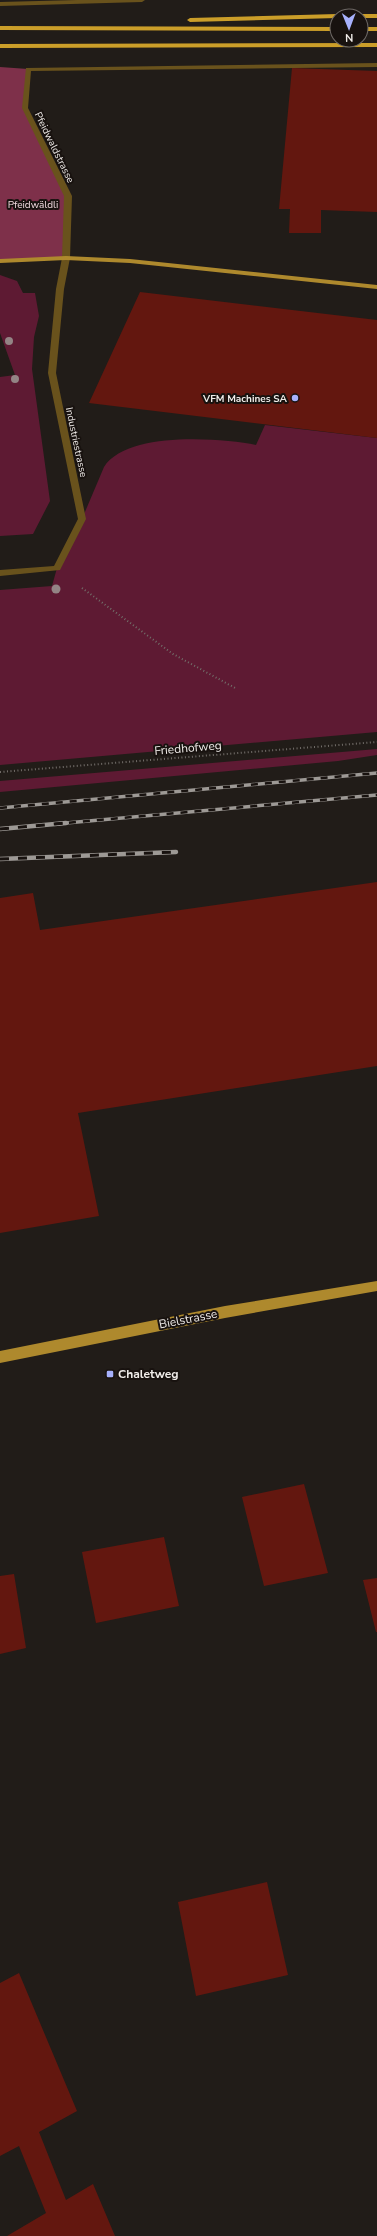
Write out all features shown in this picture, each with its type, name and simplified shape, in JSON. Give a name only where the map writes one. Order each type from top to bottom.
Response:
[{"type":"highway","points":[[179,21],[329,16]]},
{"type":"highway","points":[[0,28],[171,21]]},
{"type":"highway","points":[[44,27],[329,29]]},
{"type":"highway","points":[[0,46],[377,45]]},
{"type":"main road","points":[[0,261],[66,258],[130,261],[377,287]]},
{"type":"main road","name":"Bielstrasse","points":[[0,1357],[225,1312],[377,1286]]},
{"type":"street","points":[[0,4],[142,0]]},
{"type":"street","name":"Pfeidwaldstrasse","points":[[66,258],[68,196],[25,108],[28,69],[377,65]]},
{"type":"street","name":"Industriestrasse","points":[[57,568],[82,519],[52,373],[60,289],[66,258]]},
{"type":"street","points":[[0,573],[57,568]]},
{"type":"path","points":[[57,568],[173,654],[237,688]]},
{"type":"path","name":"Friedhofweg","points":[[0,772],[377,742]]},
{"type":"shaded area","points":[[0,275],[17,281],[23,293],[35,293],[39,316],[34,337],[32,369],[50,501],[33,534],[0,536],[0,377],[15,375],[0,333]]},
{"type":"shaded area","points":[[265,425],[377,438],[377,732],[0,765],[0,590],[52,586],[57,568],[82,519],[104,467],[116,455],[132,447],[153,442],[175,440],[220,440],[256,445]]},
{"type":"shaded area","points":[[377,749],[377,755],[338,761],[0,792],[0,781]]},
{"type":"green space","name":"Pfeidwäldli","points":[[0,67],[28,69],[25,108],[68,196],[66,258],[0,261]]},
{"type":"building","points":[[292,68],[377,71],[377,212],[321,210],[321,233],[289,233],[290,209],[279,209]]},
{"type":"building","points":[[140,292],[377,320],[377,438],[89,403]]},
{"type":"building","points":[[377,882],[377,1066],[78,1113],[99,1216],[0,1233],[0,898],[33,893],[40,930]]},
{"type":"building","points":[[304,1484],[328,1573],[264,1586],[242,1497]]},
{"type":"building","points":[[164,1537],[179,1606],[96,1623],[82,1552]]},
{"type":"building","points":[[14,1574],[26,1648],[0,1654],[0,1576]]},
{"type":"building","points":[[377,1578],[377,1632],[376,1632],[363,1580]]},
{"type":"building","points":[[267,1882],[288,1975],[196,1996],[178,1902]]},
{"type":"building","points":[[19,1973],[77,2111],[39,2132],[66,2200],[93,2184],[115,2236],[7,2236],[46,2213],[19,2146],[0,2156],[0,1983]]},
{"type":"railway","points":[[0,808],[377,773]]},
{"type":"railway","points":[[55,824],[377,795]]},
{"type":"railway","points":[[55,824],[66,823]]},
{"type":"railway","points":[[0,829],[55,824]]},
{"type":"railway","points":[[0,859],[176,852]]},
{"type":"place","name":"VFM Machines SA","points":[[295,398]]},
{"type":"place","name":"Chaletweg","points":[[110,1374]]}]
